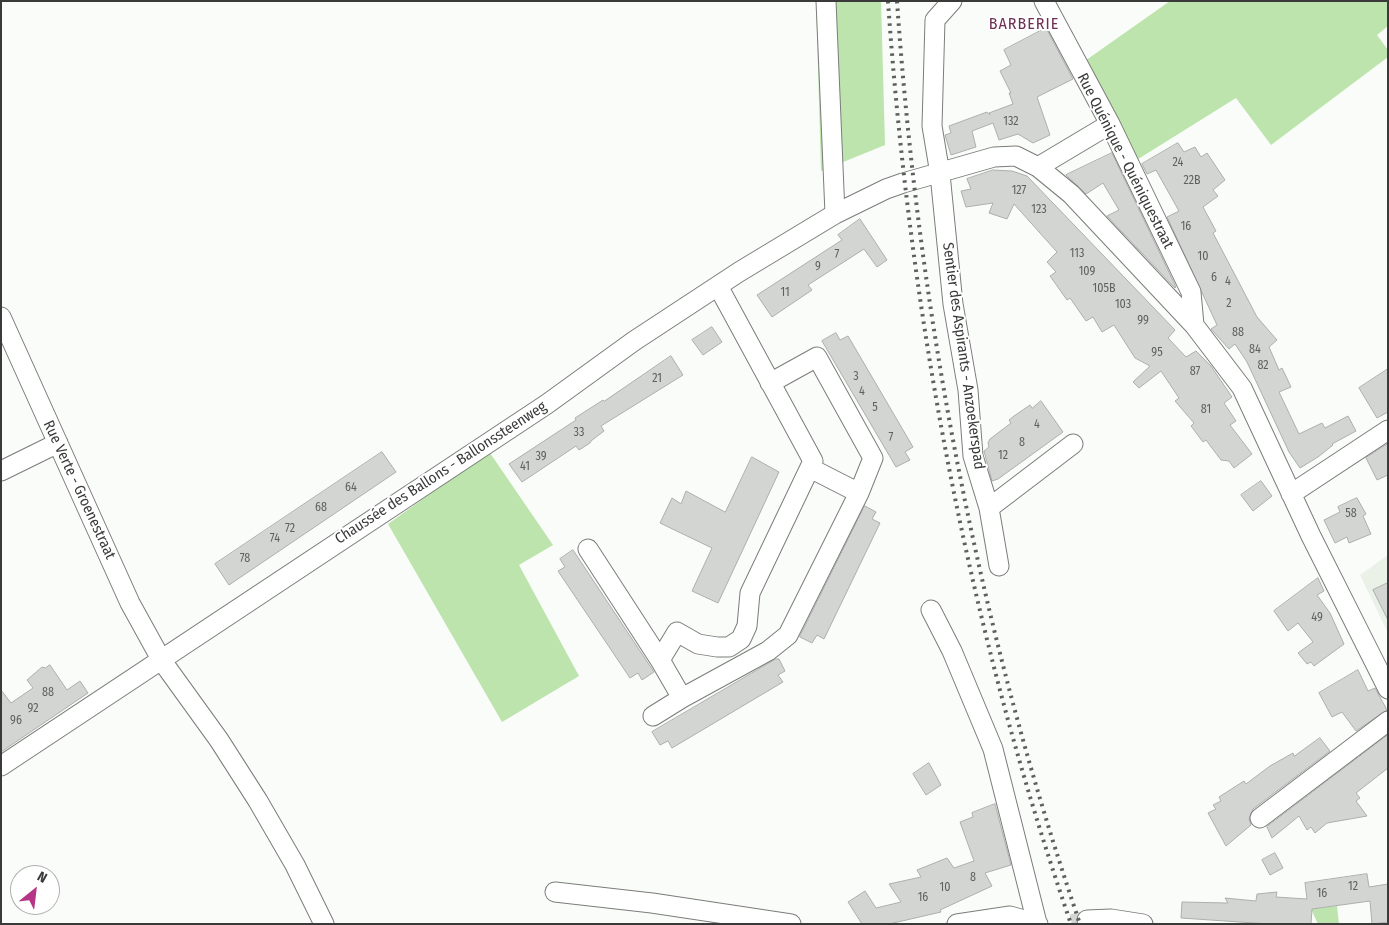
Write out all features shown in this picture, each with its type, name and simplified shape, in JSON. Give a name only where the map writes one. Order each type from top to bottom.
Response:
[{"type":"street","points":[[826,1],[835,214]]},
{"type":"street","points":[[940,174],[932,126],[935,20],[952,1]]},
{"type":"street","name":"Rue Quénique - Quéniquestraat","points":[[1044,1],[1110,124],[1191,292],[1194,325]]},
{"type":"street","points":[[1038,167],[1110,124]]},
{"type":"street","name":"Chaussée des Ballons - Ballonssteenweg","points":[[1,766],[162,661],[360,526],[547,404],[634,341],[718,286],[835,214],[886,189],[994,157],[1016,156],[1038,167],[1071,194],[1194,325],[1242,388],[1291,494],[1388,689]]},
{"type":"street","name":"Sentier des Aspirants - Anzoekerspad","points":[[940,174],[953,304],[968,390],[973,456],[989,508],[999,566]]},
{"type":"street","points":[[660,660],[677,632],[698,644],[717,647],[730,647],[741,639],[747,626],[750,593],[813,461],[718,286]]},
{"type":"street","name":"Rue Verte - Groenestraat","points":[[1,317],[130,603],[162,661],[220,740],[258,801],[295,864],[324,924]]},
{"type":"street","points":[[653,716],[768,651],[788,635],[859,493],[873,458],[817,357],[770,384]]},
{"type":"street","points":[[1291,494],[1388,430]]},
{"type":"street","points":[[1,471],[58,444]]},
{"type":"street","points":[[989,508],[1073,444]]},
{"type":"street","points":[[810,468],[859,493]]},
{"type":"street","points":[[588,549],[660,660],[682,698]]},
{"type":"street","points":[[931,610],[952,651],[993,749],[1038,924]]},
{"type":"street","points":[[1260,818],[1388,722]]},
{"type":"street","points":[[554,892],[652,903],[791,924]]},
{"type":"street","points":[[957,924],[1010,916],[1038,924]]},
{"type":"street","points":[[1087,920],[1112,919],[1144,924]]},
{"type":"shaded area","points":[[1388,555],[1388,633],[1360,575]]},
{"type":"green space","points":[[816,1],[881,1],[885,145],[821,171]]},
{"type":"green space","points":[[1170,1],[1388,1],[1388,26],[1377,35],[1388,50],[1388,57],[1271,145],[1236,98],[1135,161],[1082,63]]},
{"type":"green space","points":[[479,437],[553,545],[519,565],[579,676],[502,722],[388,524],[452,478],[443,463]]},
{"type":"green space","points":[[1337,906],[1339,924],[1318,924],[1311,909]]},
{"type":"building","points":[[1046,28],[1073,79],[1037,97],[1050,135],[1033,143],[1018,134],[999,140],[993,123],[972,131],[976,147],[951,155],[945,135],[951,133],[949,126],[987,112],[990,115],[989,113],[1013,104],[1009,93],[1011,93],[1000,71],[1011,65],[1004,50]]},
{"type":"building","points":[[1178,143],[1184,152],[1195,147],[1201,157],[1207,153],[1225,180],[1213,190],[1218,196],[1203,207],[1216,231],[1213,233],[1257,317],[1277,340],[1269,347],[1279,370],[1282,368],[1291,387],[1279,392],[1299,434],[1322,423],[1325,428],[1348,416],[1356,431],[1332,444],[1318,457],[1300,468],[1289,452],[1247,362],[1235,344],[1229,349],[1211,329],[1217,325],[1167,217],[1179,211],[1156,170],[1147,174],[1142,164]]},
{"type":"building","points":[[1112,153],[1175,288],[1107,216],[1119,210],[1103,183],[1086,194],[1066,175]]},
{"type":"building","points":[[993,170],[1012,171],[1027,176],[1175,330],[1168,338],[1186,357],[1196,351],[1211,366],[1232,397],[1224,403],[1236,421],[1230,425],[1252,454],[1234,468],[1229,461],[1221,460],[1206,440],[1203,442],[1191,426],[1194,423],[1175,401],[1179,398],[1161,371],[1139,388],[1133,382],[1150,366],[1135,358],[1114,325],[1102,332],[1093,317],[1086,321],[1070,298],[1067,300],[1050,276],[1056,272],[1047,262],[1057,252],[1014,204],[1007,219],[989,213],[993,203],[966,207],[961,191],[971,189],[967,179]]},
{"type":"building","points":[[860,219],[887,260],[877,267],[864,249],[808,285],[812,290],[772,317],[757,295],[842,240],[838,235]]},
{"type":"building","points":[[712,327],[722,342],[703,355],[692,340]]},
{"type":"building","points":[[836,333],[840,340],[848,336],[913,447],[905,452],[910,460],[896,467],[822,341]]},
{"type":"building","points":[[671,356],[683,375],[601,426],[604,431],[590,443],[579,450],[576,446],[522,482],[509,464],[576,420],[575,418]]},
{"type":"building","points":[[1388,369],[1388,412],[1377,418],[1359,388]]},
{"type":"building","points":[[1041,401],[1063,432],[998,479],[992,481],[984,451],[989,447],[990,439],[1011,423],[1009,420],[1014,416],[1030,405],[1032,408]]},
{"type":"building","points":[[1388,444],[1388,475],[1377,480],[1366,458]]},
{"type":"building","points":[[382,452],[396,472],[229,585],[215,564]]},
{"type":"building","points":[[752,457],[779,472],[718,603],[692,591],[712,548],[660,523],[672,498],[681,504],[686,491],[725,512]]},
{"type":"building","points":[[1261,481],[1272,496],[1253,511],[1241,495]]},
{"type":"building","points":[[1357,498],[1366,514],[1363,516],[1371,534],[1349,543],[1347,537],[1335,543],[1324,520],[1340,512],[1338,507]]},
{"type":"building","points":[[865,506],[876,512],[872,519],[880,523],[824,639],[817,635],[812,643],[800,637]]},
{"type":"building","points":[[573,550],[654,672],[642,680],[638,673],[630,678],[558,571],[565,567],[560,559]]},
{"type":"building","points":[[1318,578],[1324,591],[1317,595],[1330,613],[1344,644],[1314,666],[1311,662],[1307,664],[1298,653],[1313,642],[1298,623],[1288,631],[1274,611]]},
{"type":"building","points":[[1388,583],[1388,620],[1373,590]]},
{"type":"building","points":[[779,659],[785,671],[778,675],[783,682],[672,748],[668,741],[660,745],[652,732]]},
{"type":"building","points":[[50,665],[67,690],[80,681],[88,693],[1,752],[1,690],[11,703],[33,688],[27,680],[42,667],[45,668]]},
{"type":"building","points":[[1358,670],[1368,691],[1375,688],[1387,710],[1356,731],[1342,712],[1332,717],[1319,693]]},
{"type":"building","points":[[1388,735],[1388,768],[1356,793],[1360,798],[1356,801],[1367,816],[1327,823],[1315,833],[1311,827],[1307,830],[1299,816],[1272,838],[1267,827]]},
{"type":"building","points":[[1320,738],[1330,751],[1253,809],[1249,819],[1251,825],[1226,846],[1208,813],[1216,809],[1213,805],[1221,801],[1219,797],[1244,781],[1246,784],[1270,766],[1293,753],[1294,756]]},
{"type":"building","points":[[929,763],[941,785],[926,795],[913,774]]},
{"type":"building","points":[[995,804],[1011,865],[985,873],[992,886],[940,910],[941,912],[889,924],[862,924],[848,902],[865,891],[876,908],[901,902],[889,884],[921,877],[917,870],[947,858],[954,868],[974,861],[960,822],[973,817],[972,813]]},
{"type":"building","points":[[1275,853],[1283,868],[1270,875],[1262,860]]},
{"type":"building","points":[[1367,874],[1369,887],[1388,884],[1388,922],[1372,924],[1370,901],[1312,909],[1311,924],[1269,924],[1181,918],[1182,902],[1228,903],[1225,898],[1256,901],[1257,894],[1277,892],[1276,897],[1307,899],[1305,883]]},
{"type":"tunnel","points":[[1072,924],[1087,920]]},
{"type":"railway","points":[[888,1],[898,119],[911,236],[928,353],[949,468],[974,584],[1002,698],[1034,811],[1071,924]]},
{"type":"railway","points":[[897,1],[907,119],[921,236],[938,353],[958,468],[1011,698],[1080,924]]},
{"type":"district","name":"BARBERIE","points":[[1024,25]]}]
